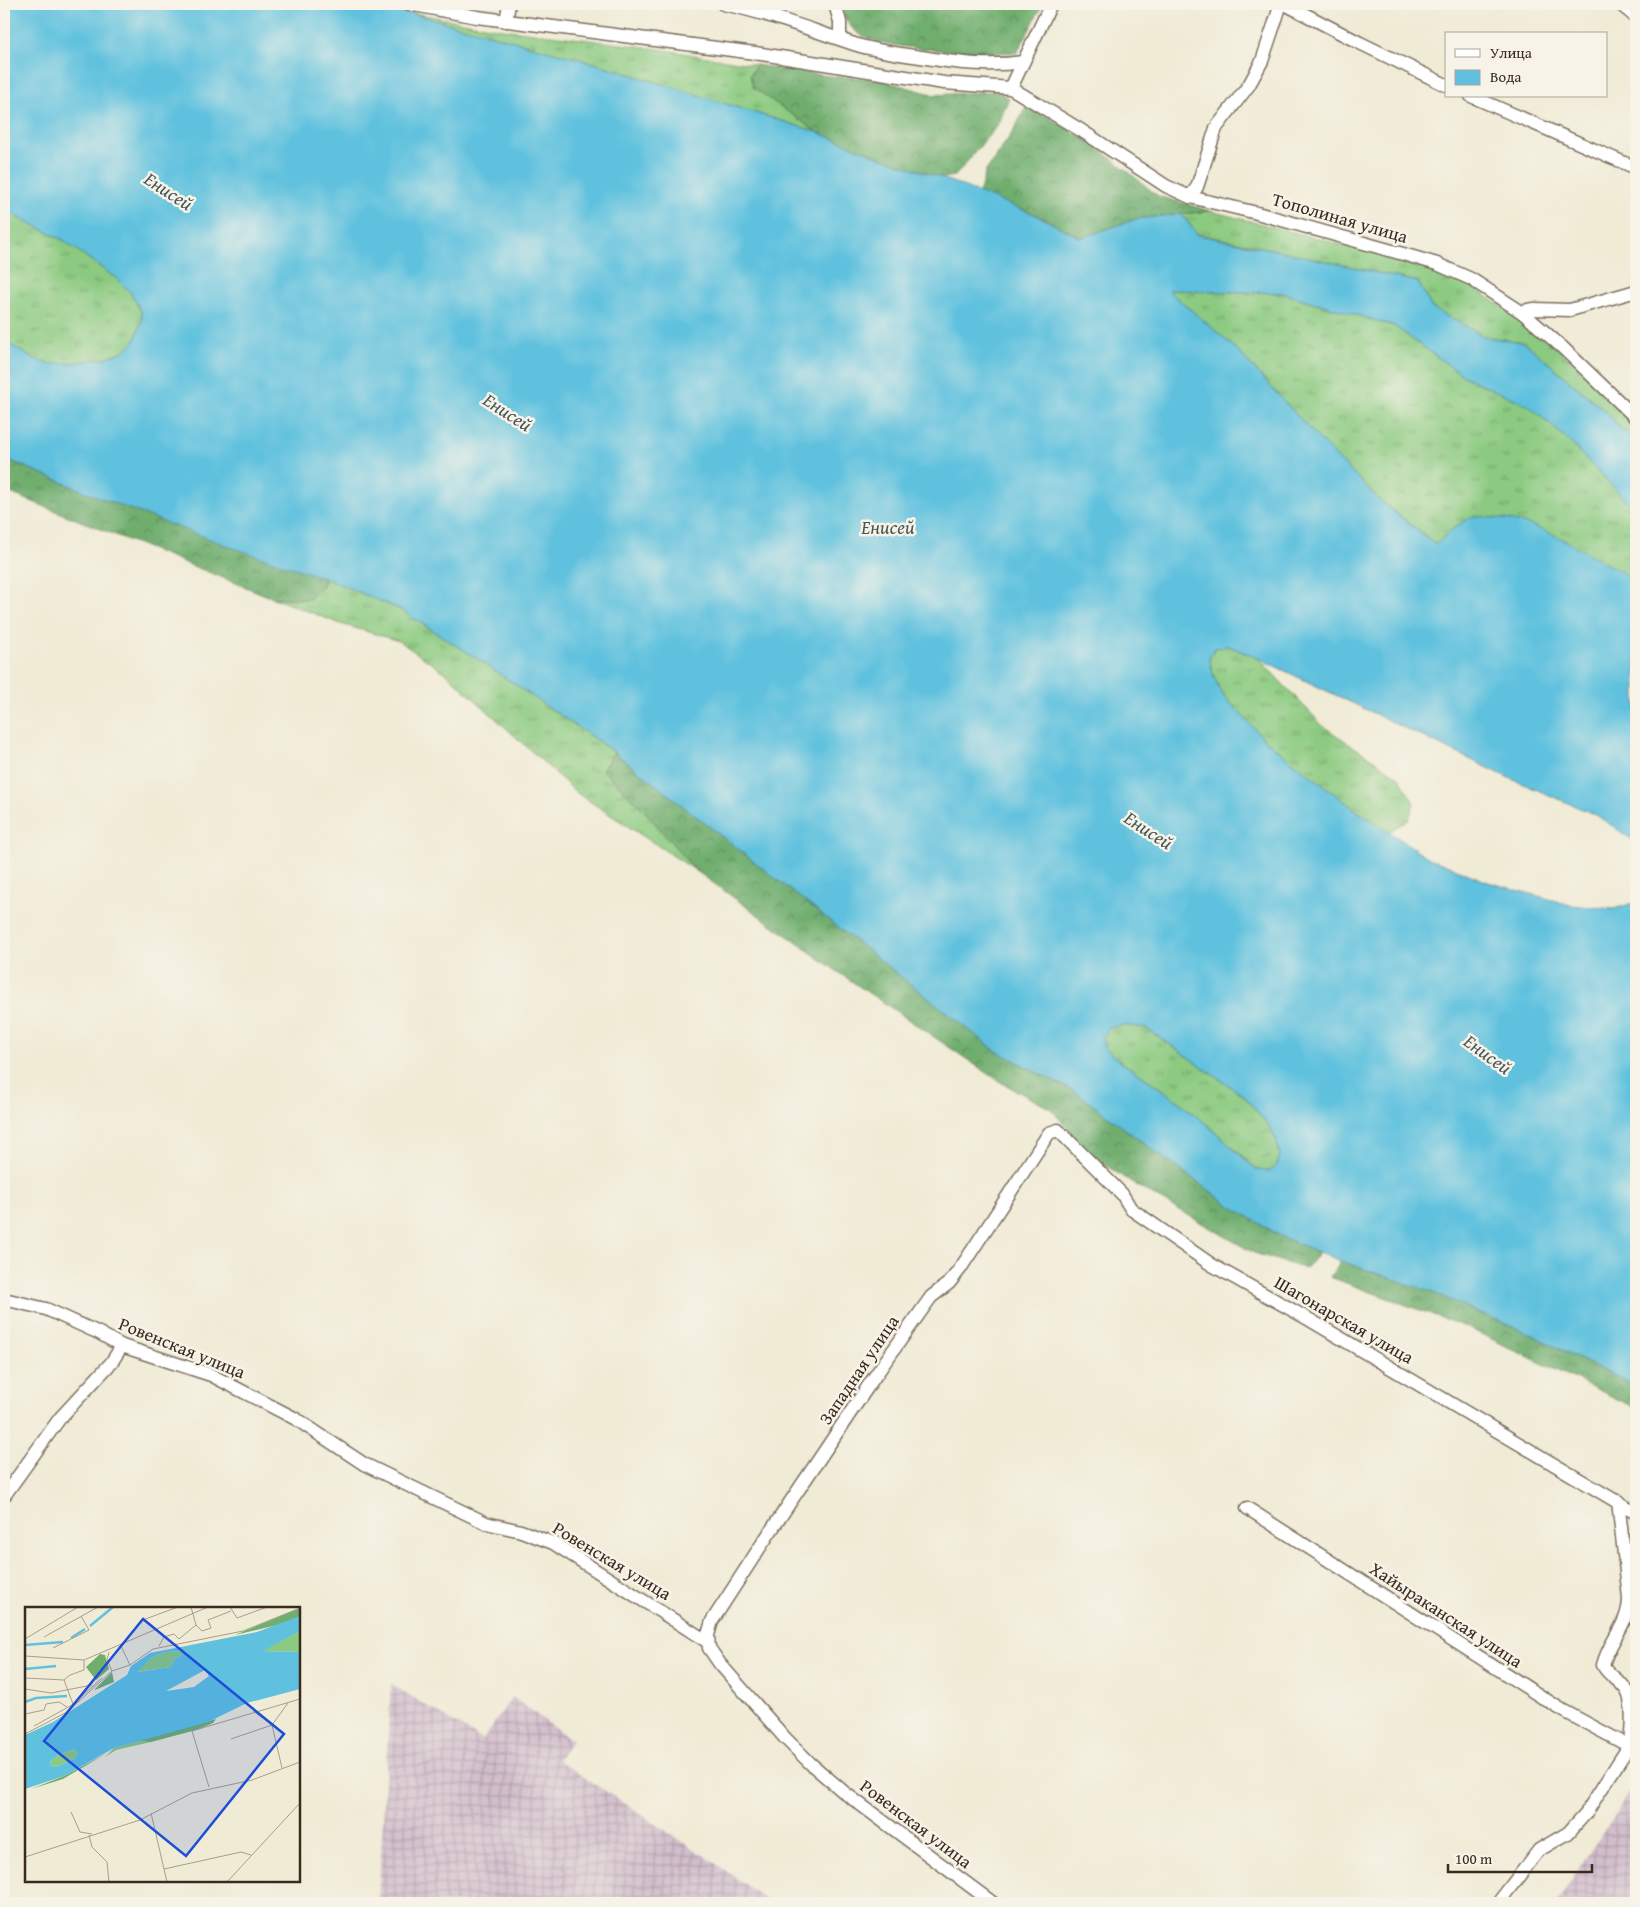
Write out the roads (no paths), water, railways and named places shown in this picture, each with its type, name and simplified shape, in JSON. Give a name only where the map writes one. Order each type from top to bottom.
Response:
[{"type":"street","points":[[409,4],[506,21],[755,53],[944,82],[1011,88],[1051,4]]},
{"type":"street","points":[[506,21],[509,4]]},
{"type":"street","points":[[724,4],[777,17],[880,51],[955,62],[992,65],[1024,62]]},
{"type":"street","points":[[764,4],[777,17]]},
{"type":"street","points":[[835,4],[840,22],[840,39]]},
{"type":"street","points":[[1190,197],[1197,187],[1216,128],[1249,85],[1262,61],[1281,4]]},
{"type":"street","points":[[1285,4],[1445,85]]},
{"type":"street","points":[[1620,4],[1636,17]]},
{"type":"street","name":"Тополиная улица","points":[[1011,88],[1082,131],[1166,186],[1190,197],[1318,229],[1437,264],[1471,279],[1523,313],[1563,348],[1636,418]]},
{"type":"street","points":[[1476,98],[1636,168]]},
{"type":"street","points":[[1523,313],[1534,309],[1570,310],[1636,292]]},
{"type":"street","name":"Шагонарская улица","points":[[1056,1130],[1122,1194],[1131,1209],[1212,1265],[1310,1320],[1636,1513]]},
{"type":"street","name":"Западная улица","points":[[708,1642],[712,1621],[875,1376],[931,1297],[948,1283],[960,1269],[1049,1133],[1056,1130]]},
{"type":"street","name":"Ровенская улица","points":[[4,1299],[46,1309],[99,1333],[122,1346],[211,1374],[296,1418],[364,1464],[486,1523],[520,1531],[553,1542],[708,1642],[712,1654],[720,1664],[785,1738],[811,1764],[845,1793],[993,1903]]},
{"type":"street","points":[[4,1496],[60,1418],[111,1363],[122,1346]]},
{"type":"street","points":[[1498,1903],[1540,1850],[1568,1833],[1586,1813],[1633,1743],[1630,1702],[1627,1690],[1606,1672],[1603,1665],[1604,1658],[1623,1625],[1629,1610],[1618,1501]]},
{"type":"street","name":"Хайыраканская улица","points":[[1247,1508],[1562,1710],[1633,1743]]},
{"type":"water","name":"Енисей","points":[[4,4],[378,4],[594,63],[817,132],[1036,215],[1081,238],[1136,219],[1181,214],[1198,235],[1281,251],[1418,282],[1432,308],[1485,337],[1524,342],[1606,412],[1636,445],[1636,511],[1569,441],[1528,405],[1465,377],[1394,326],[1282,293],[1168,290],[1233,346],[1318,438],[1378,499],[1436,545],[1455,528],[1472,517],[1482,516],[1516,521],[1569,542],[1636,579],[1636,842],[1596,815],[1507,777],[1258,658],[1228,646],[1215,648],[1209,658],[1221,693],[1266,741],[1357,811],[1429,858],[1488,882],[1570,905],[1614,909],[1636,902],[1636,1387],[1530,1334],[1431,1292],[1341,1261],[1282,1237],[1231,1206],[1077,1093],[996,1051],[614,752],[479,660],[401,610],[325,578],[233,548],[98,497],[4,458],[4,341],[34,359],[49,364],[106,358],[124,351],[135,340],[142,320],[141,311],[130,292],[117,279],[63,240],[4,210]],"holes":[[[1124,1025],[1146,1028],[1244,1096],[1269,1126],[1276,1139],[1280,1155],[1277,1165],[1269,1171],[1257,1170],[1204,1122],[1170,1095],[1118,1060],[1104,1047],[1102,1038],[1109,1028]]]}]
